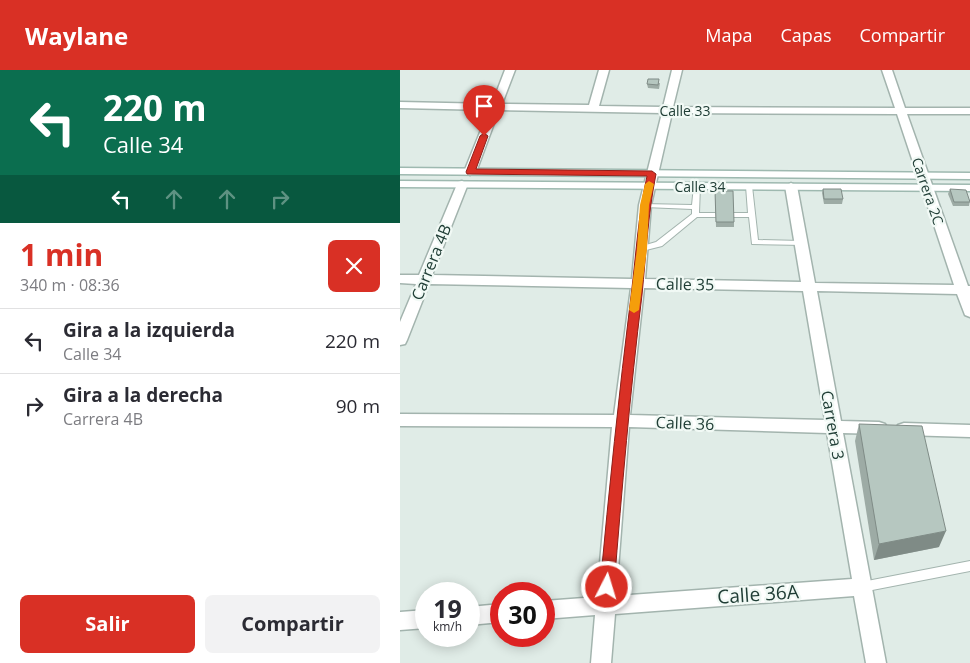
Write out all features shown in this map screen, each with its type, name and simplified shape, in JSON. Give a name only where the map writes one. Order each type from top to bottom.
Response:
[{"type":"street","points":[[470,172],[510,70]]},
{"type":"street","points":[[592,108],[604,70]]},
{"type":"street","points":[[601,663],[621,421],[642,249],[645,205],[677,70]]},
{"type":"street","name":"Carrera 2C","points":[[887,70],[927,188],[966,289],[970,312]]},
{"type":"street","name":"Calle 33","points":[[400,105],[669,110],[970,110]]},
{"type":"street","name":"Calle 34","points":[[400,171],[470,172],[650,180],[696,189],[749,189],[791,186],[970,188]]},
{"type":"street","name":"Calle 34","points":[[400,184],[923,175],[970,176]]},
{"type":"street","name":"Carrera 4B","points":[[400,340],[462,184]]},
{"type":"street","name":"Carrera 3","points":[[791,186],[876,663]]},
{"type":"street","name":"Calle 35","points":[[400,280],[966,289]]},
{"type":"street","name":"Calle 36","points":[[400,420],[621,421],[970,432]]},
{"type":"street","name":"Calle 36A","points":[[555,609],[862,587]]},
{"type":"street","points":[[400,621],[415,620]]},
{"type":"lane","points":[[695,215],[696,189]]},
{"type":"lane","points":[[749,189],[755,242],[801,243]]},
{"type":"lane","points":[[645,205],[696,207]]},
{"type":"lane","points":[[642,249],[659,244],[695,215],[716,215]]},
{"type":"lane","points":[[734,215],[752,215]]},
{"type":"lane","name":"Calle 36A","points":[[862,587],[970,566]]},
{"type":"building","points":[[648,79],[659,79],[658,85],[647,84]]},
{"type":"building","points":[[823,189],[841,189],[843,199],[824,199]]},
{"type":"building","points":[[950,189],[966,190],[970,202],[954,202]]},
{"type":"building","points":[[715,191],[733,191],[734,222],[716,222]]},
{"type":"building","points":[[859,424],[922,426],[946,531],[879,544]]},
{"type":"slow traffic","points":[[634,310],[649,184]]},
{"type":"route","points":[[484,136],[470,172],[652,174],[645,205],[642,249],[621,421],[607,587]]}]
